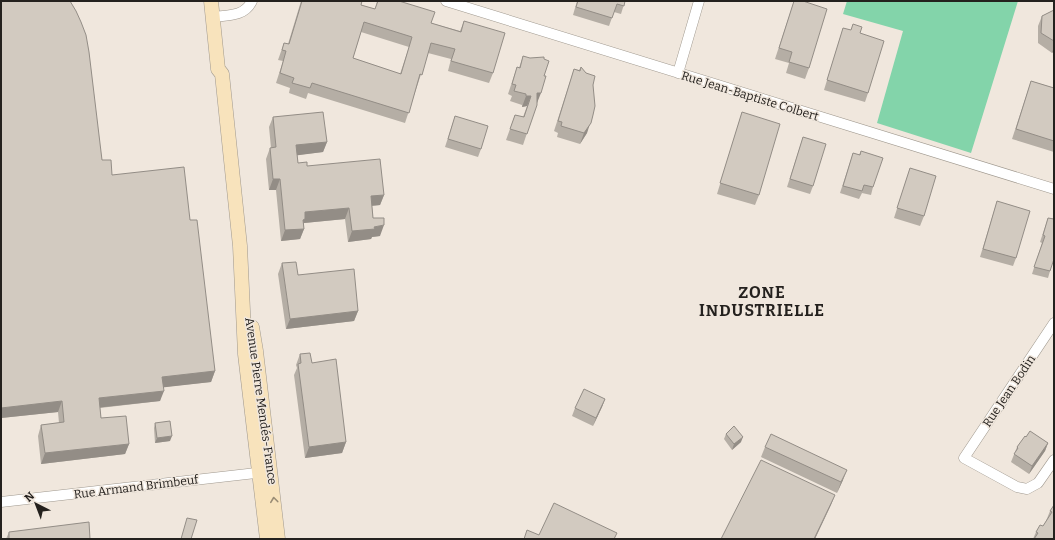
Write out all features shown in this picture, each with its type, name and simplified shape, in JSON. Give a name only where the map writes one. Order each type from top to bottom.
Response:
[{"type":"main road","name":"Avenue Pierre Mendés-France","points":[[211,1],[217,16]]},
{"type":"main road","name":"Avenue Pierre Mendés-France","points":[[219,1],[217,16],[218,69],[222,74],[240,246],[240,264],[256,351],[265,472],[267,539]]},
{"type":"main road","name":"Avenue Pierre Mendés-France","points":[[265,472],[278,539]]},
{"type":"street","points":[[217,16],[238,14],[246,10],[252,1]]},
{"type":"street","name":"Rue Jean-Baptiste Colbert","points":[[446,1],[1054,189]]},
{"type":"street","points":[[678,73],[699,1]]},
{"type":"street","name":"Rue Jean Bodin","points":[[1052,330],[964,458],[1017,487],[1027,488],[1038,483],[1054,460]]},
{"type":"street","name":"Rue Armand Brimbeuf","points":[[1,502],[265,472]]},
{"type":"green space","points":[[847,1],[1018,1],[971,153],[877,123],[903,31],[843,14]]},
{"type":"building","points":[[1,1],[70,1],[86,35],[102,160],[111,160],[112,175],[184,167],[190,220],[197,220],[215,371],[162,377],[164,391],[99,398],[101,418],[126,416],[129,444],[45,453],[41,425],[64,422],[62,401],[1,408]]},
{"type":"building","points":[[302,1],[362,1],[361,5],[375,9],[378,1],[399,1],[435,12],[431,23],[461,32],[464,21],[505,33],[493,73],[451,61],[455,49],[431,43],[409,113],[312,83],[310,88],[292,83],[294,78],[280,73],[286,51],[282,50],[284,43],[289,44]],"holes":[[[364,22],[412,37],[401,74],[353,58]]]},
{"type":"building","points":[[578,1],[625,1],[624,6],[617,4],[612,18],[576,7]]},
{"type":"building","points":[[794,1],[803,1],[827,9],[809,68],[789,62],[792,52],[779,48]]},
{"type":"building","points":[[1054,10],[1054,41],[1041,33],[1042,16]]},
{"type":"building","points":[[853,24],[862,27],[860,33],[884,41],[868,93],[827,80],[843,28],[851,30]]},
{"type":"building","points":[[523,56],[530,58],[544,57],[544,59],[549,61],[544,76],[546,76],[541,93],[537,93],[537,105],[527,134],[510,129],[515,115],[524,117],[531,96],[526,96],[526,94],[514,91],[516,85],[512,84],[517,67],[520,68]]},
{"type":"building","points":[[581,67],[586,73],[595,76],[593,85],[595,106],[591,123],[584,133],[561,126],[562,122],[558,121],[574,69],[580,71]]},
{"type":"building","points":[[1031,81],[1054,88],[1054,141],[1016,129]]},
{"type":"building","points":[[323,112],[327,142],[296,145],[298,163],[307,162],[307,166],[380,159],[384,195],[371,196],[373,218],[384,218],[384,225],[374,227],[375,229],[352,231],[349,208],[305,212],[305,219],[303,220],[304,229],[285,230],[280,179],[273,179],[270,148],[276,147],[273,117]]},
{"type":"building","points":[[742,112],[780,124],[759,195],[720,183]]},
{"type":"building","points":[[455,116],[488,126],[481,149],[448,139]]},
{"type":"building","points":[[803,137],[826,144],[813,186],[790,179]]},
{"type":"building","points":[[861,151],[883,158],[873,187],[864,185],[862,191],[843,186],[853,153],[860,155]]},
{"type":"building","points":[[910,168],[936,176],[924,216],[897,208]]},
{"type":"building","points":[[997,201],[1030,211],[1016,258],[983,249]]},
{"type":"building","points":[[1048,218],[1054,219],[1054,259],[1050,271],[1034,267],[1045,236],[1043,235]]},
{"type":"building","points":[[296,262],[298,275],[354,269],[358,311],[290,319],[282,263]]},
{"type":"building","points":[[310,353],[312,363],[336,359],[346,442],[309,447],[298,364],[301,363],[300,354]]},
{"type":"building","points":[[584,389],[605,399],[596,418],[575,408]]},
{"type":"building","points":[[170,421],[172,436],[157,438],[155,423]]},
{"type":"building","points":[[734,426],[743,437],[734,444],[726,434]]},
{"type":"building","points":[[1030,431],[1048,443],[1032,466],[1014,454],[1018,448],[1017,447]]},
{"type":"building","points":[[771,434],[847,470],[841,482],[765,447]]},
{"type":"building","points":[[761,460],[835,495],[814,539],[721,539]]},
{"type":"building","points":[[554,503],[617,533],[614,539],[524,539],[527,530],[539,535]]},
{"type":"building","points":[[1054,505],[1054,539],[1034,539],[1038,533],[1036,532],[1040,525],[1043,526],[1052,512],[1050,511]]},
{"type":"building","points":[[187,518],[197,520],[191,539],[181,539]]},
{"type":"building","points":[[89,522],[90,539],[9,539],[9,532]]},
{"type":"district","name":"ZONE INDUSTRIELLE","points":[[762,301]]}]
